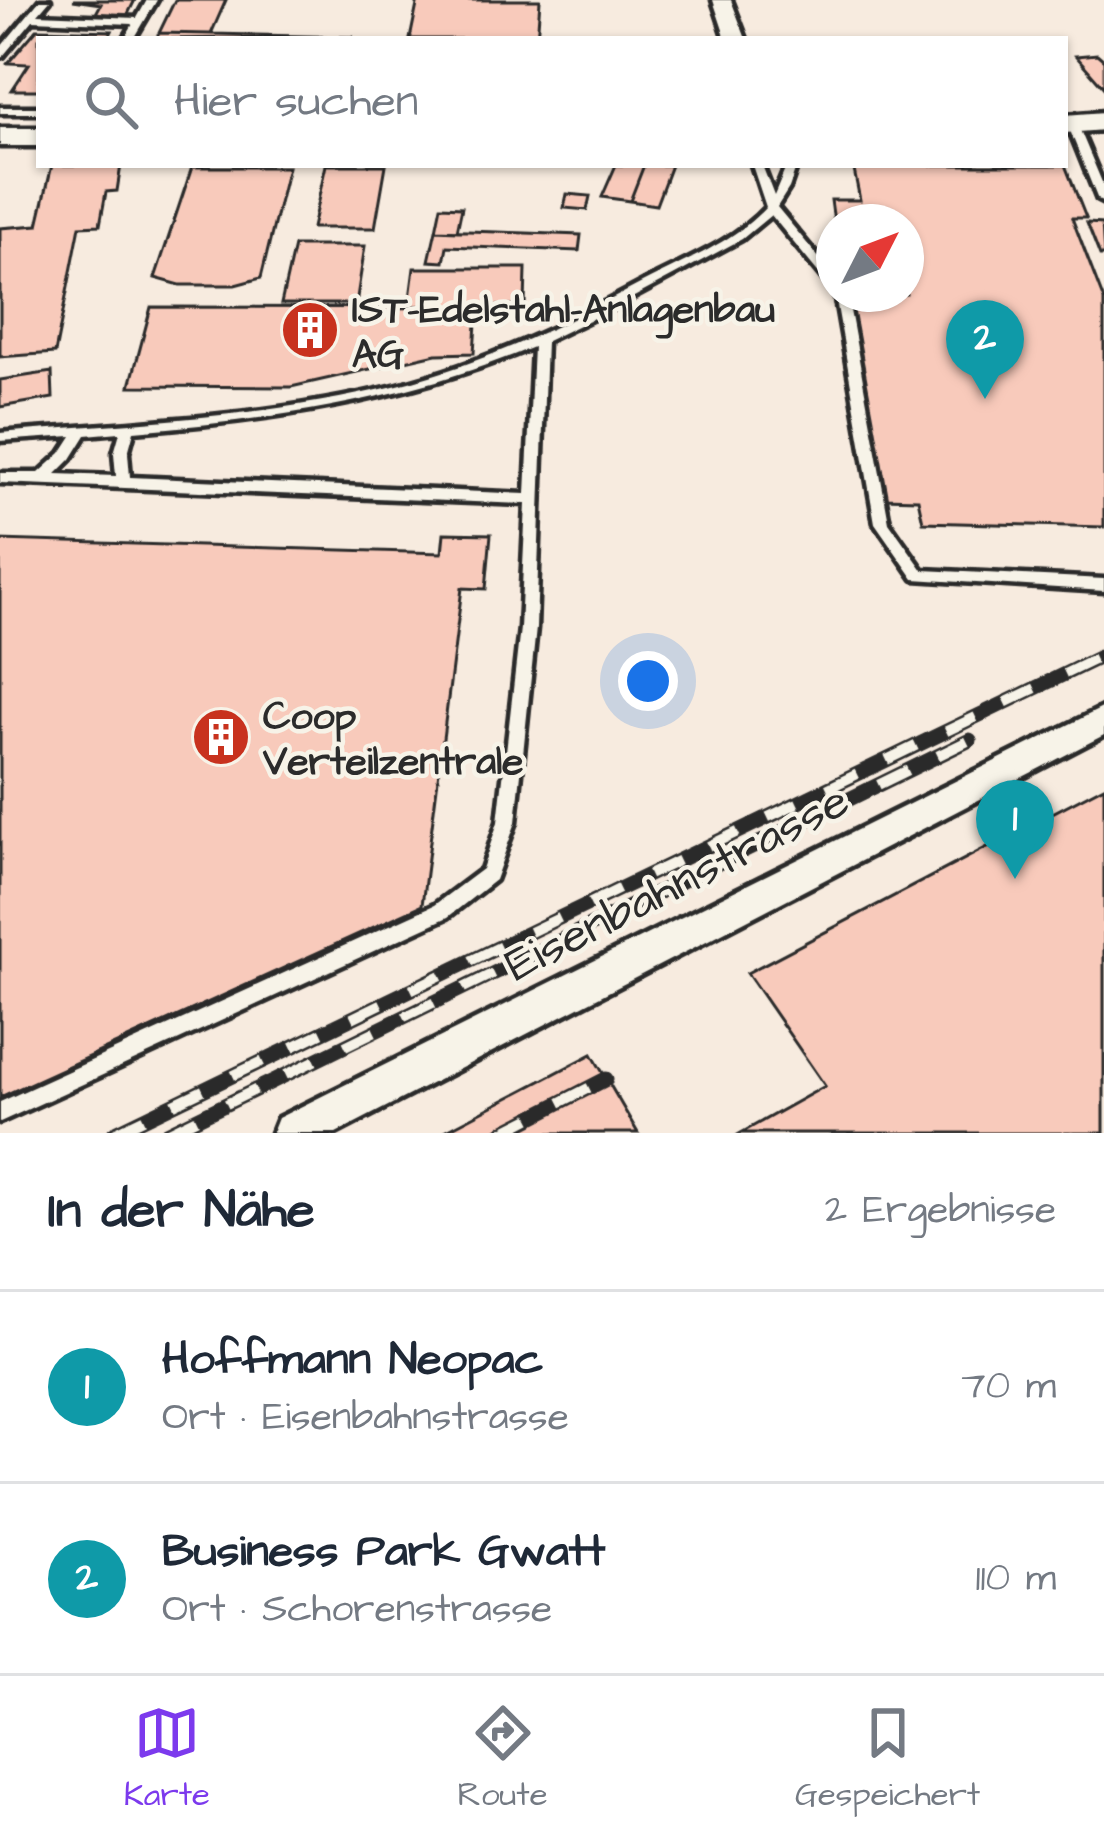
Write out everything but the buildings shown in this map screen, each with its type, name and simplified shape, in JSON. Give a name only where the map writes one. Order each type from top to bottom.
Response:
[{"type":"street","points":[[722,0],[735,36]]},
{"type":"street","points":[[1068,124],[1104,122]]},
{"type":"street","points":[[0,137],[36,137]]},
{"type":"street","name":"Eisenbahnstrasse","points":[[293,1133],[1104,720]]},
{"type":"lane","points":[[0,54],[6,41],[46,0]]},
{"type":"lane","points":[[131,36],[152,0]]},
{"type":"lane","points":[[32,16],[140,21]]},
{"type":"lane","points":[[0,110],[36,110]]},
{"type":"lane","points":[[1068,124],[1104,200]]},
{"type":"lane","points":[[758,168],[772,208],[816,262]]},
{"type":"lane","points":[[0,437],[326,405],[458,372],[540,340],[738,237],[787,189],[791,168]]},
{"type":"lane","points":[[844,312],[882,523],[919,575],[1104,586]]},
{"type":"lane","points":[[0,1112],[441,911],[489,874],[507,823],[528,628],[540,340]]},
{"type":"lane","points":[[123,482],[121,453],[129,426]]},
{"type":"lane","points":[[43,478],[66,456],[82,430]]},
{"type":"lane","points":[[0,478],[535,500]]},
{"type":"railway","points":[[114,1133],[1104,655]]},
{"type":"railway","points":[[167,1133],[970,740]]},
{"type":"railway","points":[[501,1133],[606,1079]]},
{"type":"place","name":"IST-Edelstahl-Anlagenbau AG","points":[[310,330]]},
{"type":"place","name":"Business Park Gwatt","points":[[985,399]]},
{"type":"place","name":"Coop Verteilzentrale","points":[[221,737]]},
{"type":"place","name":"Hoffmann Neopac","points":[[1015,879]]}]
